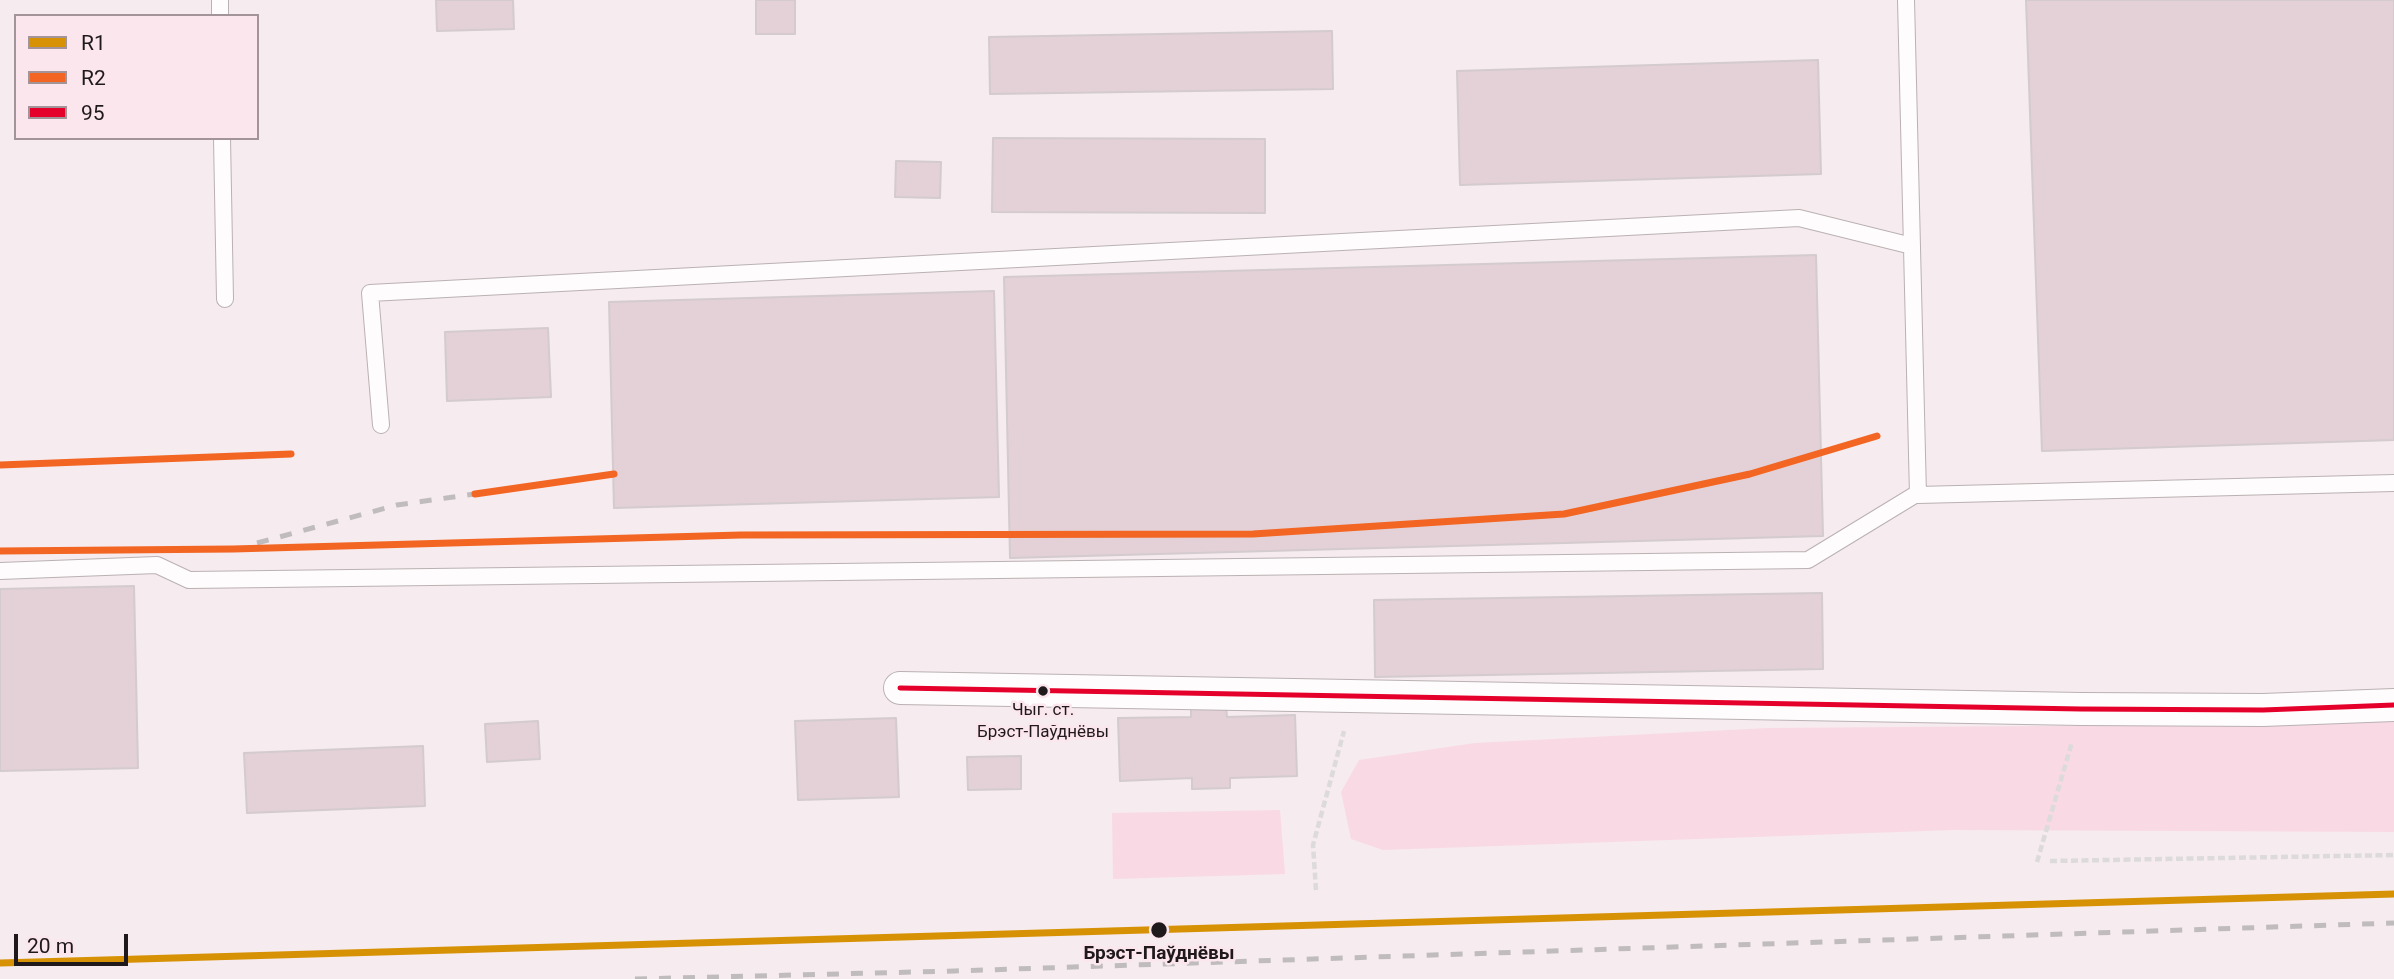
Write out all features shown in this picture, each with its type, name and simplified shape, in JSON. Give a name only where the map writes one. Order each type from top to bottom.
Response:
[{"type":"street","points":[[900,688],[2081,709],[2263,710],[2394,705]]},
{"type":"lane","points":[[1906,0],[1918,493]]},
{"type":"lane","points":[[222,140],[225,299]]},
{"type":"lane","points":[[381,425],[369,293],[1799,218],[1912,246]]},
{"type":"lane","points":[[1918,493],[2394,483]]},
{"type":"lane","points":[[0,570],[157,565],[189,580],[1808,560],[1918,493]]},
{"type":"path","points":[[1316,890],[1313,845],[1353,696]]},
{"type":"path","points":[[2038,862],[2081,709]]},
{"type":"path","points":[[2050,861],[2394,855]]},
{"type":"shaded area","points":[[2394,719],[2394,832],[1955,830],[1383,850],[1351,839],[1341,792],[1359,760],[1475,743],[1768,728],[2170,725]]},
{"type":"shaded area","points":[[1280,810],[1285,874],[1113,879],[1112,813]]},
{"type":"building","points":[[436,0],[513,0],[514,29],[437,31]]},
{"type":"building","points":[[756,0],[795,0],[795,34],[756,34]]},
{"type":"building","points":[[2026,0],[2394,0],[2394,440],[2042,451]]},
{"type":"building","points":[[1332,31],[1333,89],[990,94],[989,37]]},
{"type":"building","points":[[1818,60],[1821,174],[1460,185],[1457,71]]},
{"type":"building","points":[[993,138],[1265,139],[1265,213],[992,212]]},
{"type":"building","points":[[896,161],[941,162],[940,198],[895,197]]},
{"type":"building","points":[[1816,255],[1823,536],[1010,558],[1004,277]]},
{"type":"building","points":[[994,291],[999,497],[614,508],[609,302]]},
{"type":"building","points":[[548,328],[551,397],[447,401],[445,332]]},
{"type":"building","points":[[134,586],[138,768],[0,771],[0,589]]},
{"type":"building","points":[[1822,593],[1823,669],[1375,677],[1374,600]]},
{"type":"building","points":[[1226,705],[1227,717],[1295,715],[1297,776],[1230,778],[1230,788],[1192,789],[1192,778],[1120,781],[1118,718],[1191,717],[1191,706]]},
{"type":"building","points":[[896,718],[899,797],[798,800],[795,721]]},
{"type":"building","points":[[538,721],[540,759],[487,762],[485,724]]},
{"type":"building","points":[[423,746],[425,806],[247,813],[244,753]]},
{"type":"building","points":[[1021,756],[1021,789],[968,790],[967,757]]},
{"type":"railway","points":[[0,551],[233,549],[741,535],[1253,534],[1564,514],[1750,474],[1877,436]]},
{"type":"railway","points":[[0,465],[291,454]]},
{"type":"railway","points":[[257,543],[397,505],[614,474]]},
{"type":"railway","points":[[635,979],[955,971],[2394,923]]},
{"type":"transit line","name":"R2","points":[[0,551],[233,549],[741,535],[1253,534],[1564,514],[1750,474],[1877,436]]},
{"type":"transit line","name":"R2","points":[[0,465],[291,454]]},
{"type":"transit line","name":"R2","points":[[475,494],[614,474]]},
{"type":"transit line","name":"95","points":[[900,688],[2081,709],[2263,710],[2394,705]]},
{"type":"transit line","name":"R1","points":[[0,963],[2394,894]]},
{"type":"place","name":"Чыг. ст. Брэст-Паўднёвы","points":[[1043,691]]},
{"type":"place","name":"Брэст-Паўднёвы","points":[[1159,930]]}]
